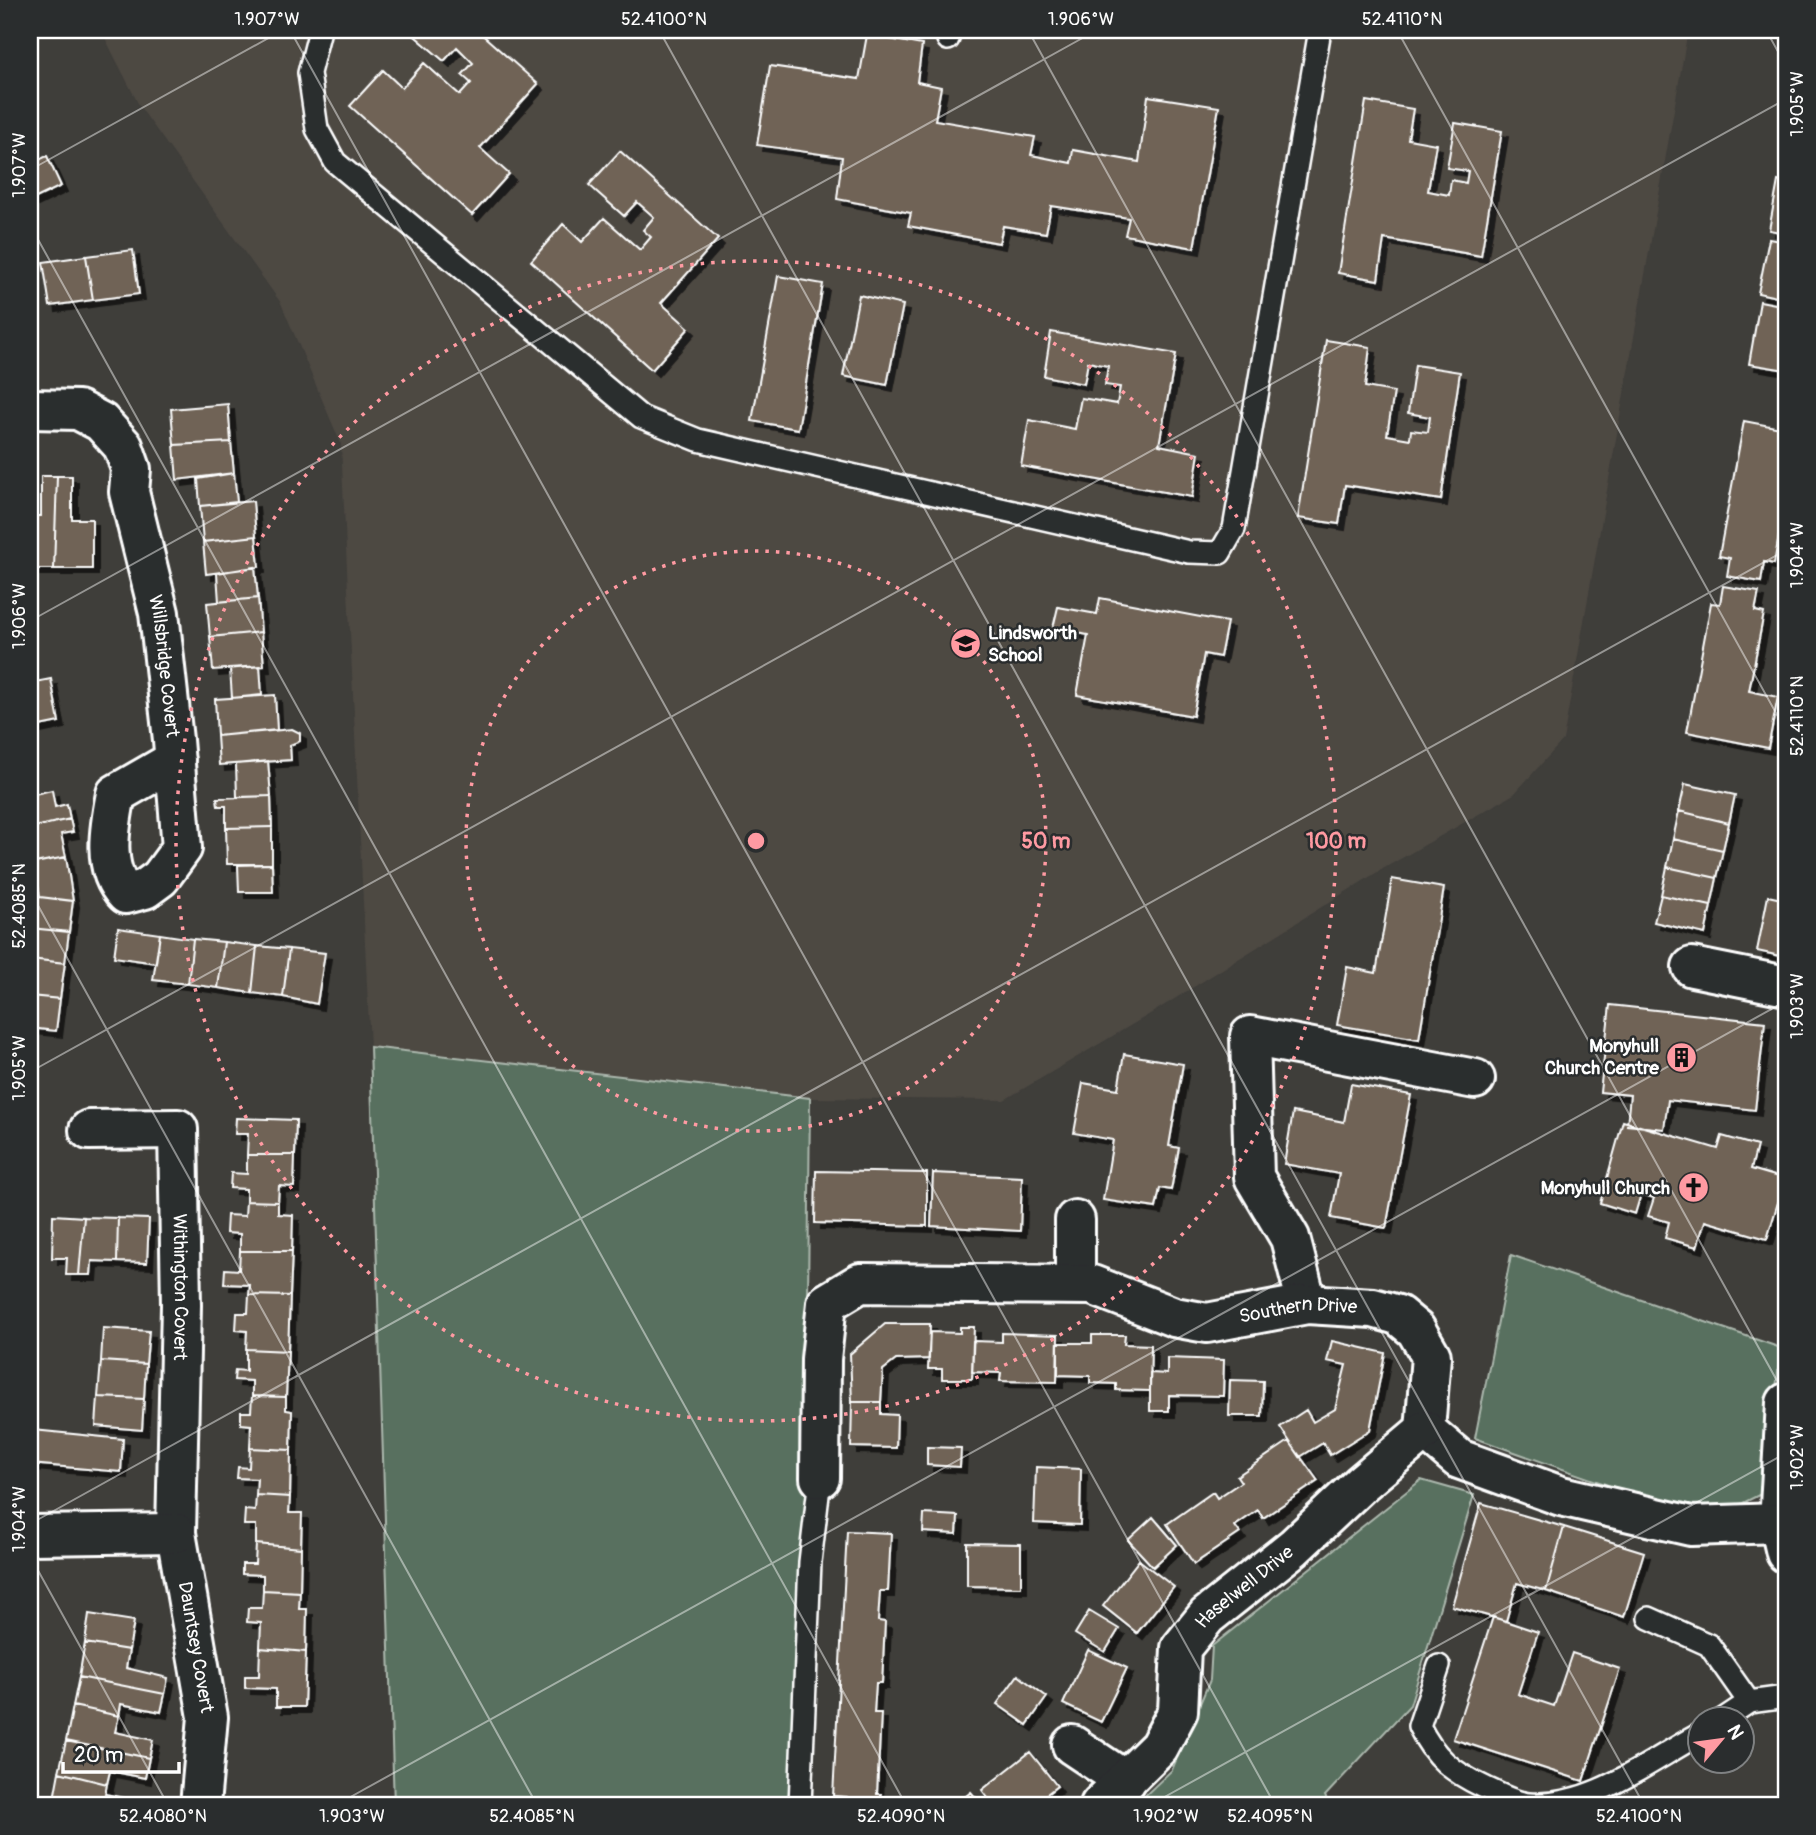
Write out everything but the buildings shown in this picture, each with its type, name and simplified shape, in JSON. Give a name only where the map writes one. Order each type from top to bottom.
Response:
[{"type":"street","name":"Willsbridge Covert","points":[[30,409],[78,410],[101,422],[122,446],[131,469],[129,492],[159,613],[175,760],[181,848],[160,878],[145,890],[126,894],[116,884],[110,858],[111,819],[116,793],[175,760]]},
{"type":"street","points":[[1692,967],[1786,986]]},
{"type":"street","points":[[1307,1304],[1290,1238],[1254,1177],[1250,1037],[1475,1079]]},
{"type":"street","name":"Withington Covert","points":[[89,1130],[178,1129],[181,1304],[176,1533]]},
{"type":"street","points":[[1075,1220],[1075,1284]]},
{"type":"street","name":"Southern Drive","points":[[820,1478],[821,1359],[827,1303],[860,1283],[1093,1285],[1174,1317],[1207,1323],[1307,1304],[1373,1308],[1398,1315],[1416,1330],[1431,1356],[1425,1430]]},
{"type":"street","points":[[1425,1430],[1459,1459],[1562,1496],[1691,1526],[1783,1538],[1786,1403]]},
{"type":"street","name":"Haselwell Drive","points":[[1072,1745],[1113,1793],[1159,1747],[1178,1712],[1181,1647],[1207,1616],[1294,1547],[1362,1483],[1425,1430]]},
{"type":"street","points":[[30,1535],[176,1533]]},
{"type":"street","name":"Dauntsey Covert","points":[[176,1533],[208,1717],[200,1805]]},
{"type":"lane","points":[[320,30],[309,73],[317,130],[335,162],[641,417],[698,440],[1189,552],[1220,553],[1234,529],[1320,30]]},
{"type":"lane","points":[[800,1805],[810,1562],[820,1478]]},
{"type":"lane","points":[[1649,1618],[1709,1645],[1749,1702]]},
{"type":"lane","points":[[1439,1666],[1419,1726],[1431,1751],[1466,1778],[1527,1804],[1566,1800],[1597,1792],[1686,1742]]},
{"type":"lane","points":[[1743,1706],[1749,1702],[1786,1697]]},
{"type":"shaded area","name":"Lindsworth School","points":[[101,30],[1688,30],[1563,740],[1514,794],[1379,871],[1155,1011],[1004,1100],[810,1098],[370,1047],[341,444],[281,303],[140,107]]},
{"type":"green space","points":[[370,1047],[810,1098],[803,1805],[394,1805]]},
{"type":"green space","points":[[1511,1255],[1781,1348],[1763,1493],[1731,1509],[1656,1502],[1475,1438]]},
{"type":"green space","points":[[1421,1480],[1474,1495],[1410,1705],[1325,1796],[1329,1805],[1135,1805],[1172,1770],[1210,1680],[1212,1646]]},
{"type":"place","name":"Lindsworth School","points":[[965,644]]},
{"type":"place","name":"Monyhull Church Centre","points":[[1682,1057]]},
{"type":"place","name":"Monyhull Church","points":[[1693,1188]]}]
